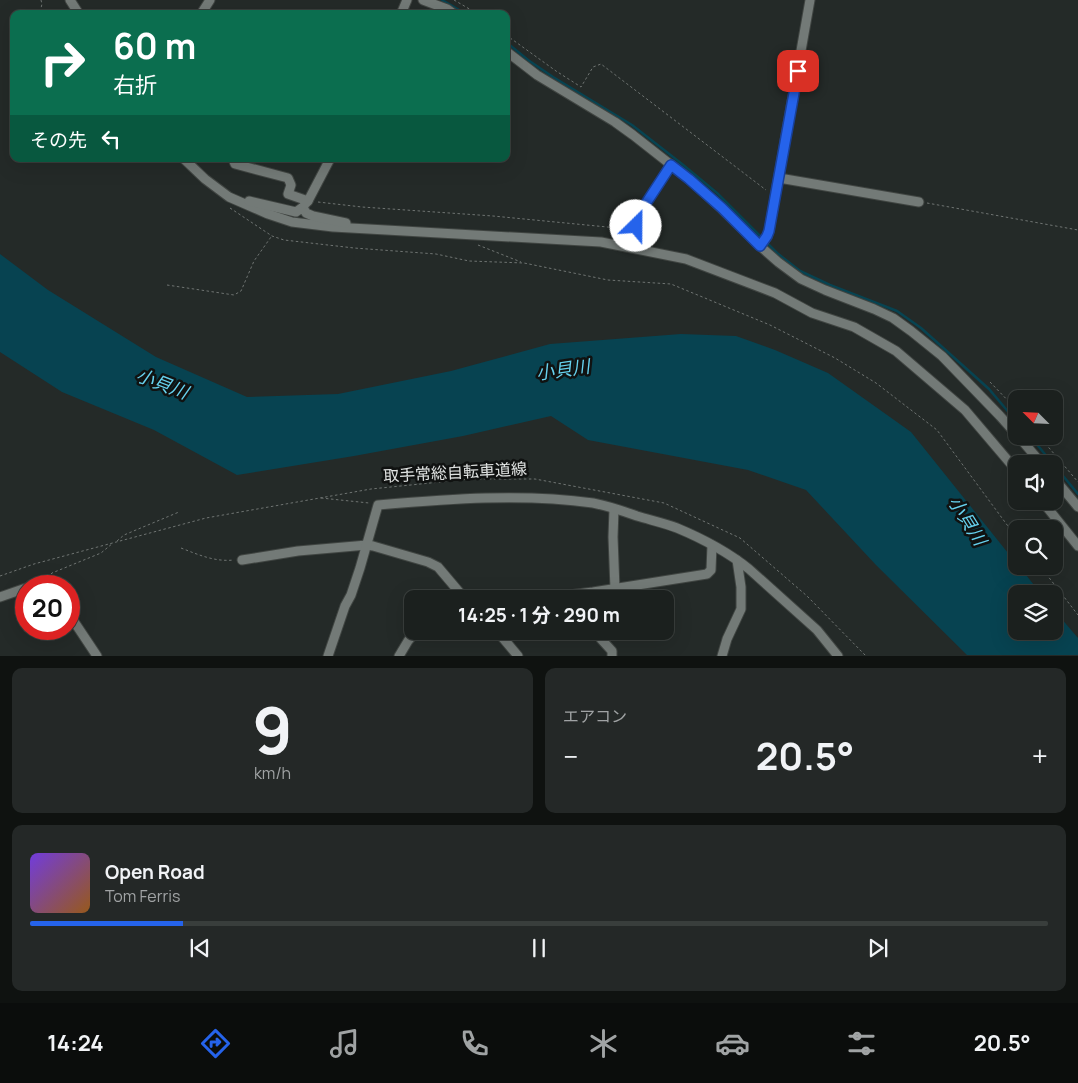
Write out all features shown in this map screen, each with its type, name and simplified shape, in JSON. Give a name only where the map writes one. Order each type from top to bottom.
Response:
[{"type":"street","points":[[423,0],[448,10]]},
{"type":"street","points":[[760,246],[767,236],[779,178],[810,0]]},
{"type":"street","points":[[510,54],[536,75],[615,122],[671,165],[722,208],[778,262],[801,279],[874,309],[893,318],[911,330],[942,356],[1008,425]]},
{"type":"street","points":[[187,162],[205,179],[227,195],[268,214],[292,222],[333,227],[601,242],[686,259],[775,293],[812,313],[854,327],[896,351],[965,410],[1008,461]]},
{"type":"street","points":[[234,162],[235,164],[288,178],[291,185],[288,194],[306,204]]},
{"type":"street","points":[[227,195],[296,212],[306,204],[328,162]]},
{"type":"street","points":[[636,226],[641,211],[671,165]]},
{"type":"street","points":[[779,178],[919,202]]},
{"type":"street","points":[[306,204],[306,213],[313,216],[372,229]]},
{"type":"street","points":[[1026,445],[1034,455]]},
{"type":"street","points":[[1063,489],[1078,507]]},
{"type":"street","points":[[328,656],[360,568],[378,505],[447,499],[519,498],[595,504],[677,528],[737,560],[749,569],[817,630],[838,656]]},
{"type":"street","points":[[614,509],[615,589]]},
{"type":"street","points":[[1049,510],[1078,546]]},
{"type":"street","points":[[242,560],[298,551],[367,545],[428,562],[438,567],[457,590]]},
{"type":"street","points":[[612,590],[707,574],[710,570],[712,546]]},
{"type":"street","points":[[722,656],[726,639],[741,609],[741,587],[737,560]]},
{"type":"street","points":[[0,597],[15,592]]},
{"type":"street","points":[[80,630],[98,655]]},
{"type":"street","points":[[399,656],[409,640]]},
{"type":"street","points":[[505,640],[518,656]]},
{"type":"street","points":[[602,640],[612,651],[612,656]]},
{"type":"path","points":[[454,0],[471,10]]},
{"type":"path","points":[[510,38],[556,72],[581,87],[594,67],[601,64],[775,197]]},
{"type":"path","points":[[227,195],[223,200],[230,209],[272,236],[284,240],[354,248],[436,254],[469,261],[524,263],[608,280],[671,284],[770,325],[834,358],[876,383],[936,430],[1008,526]]},
{"type":"path","points":[[919,202],[1078,230]]},
{"type":"path","points":[[306,204],[494,216],[629,229],[636,226]]},
{"type":"path","points":[[167,285],[234,295],[241,292],[254,262],[272,236]]},
{"type":"path","points":[[479,245],[524,263]]},
{"type":"path","points":[[990,382],[1008,401]]},
{"type":"path","points":[[1047,445],[1078,482]]},
{"type":"path","name":"取手常総自転車道線","points":[[0,576],[34,564],[206,518],[371,489],[470,479],[535,479],[664,503],[740,538],[808,596],[866,656]]},
{"type":"path","points":[[319,498],[378,505]]},
{"type":"path","points":[[51,575],[52,573],[102,553],[124,535],[179,512]]},
{"type":"path","points":[[181,548],[208,558],[224,561],[242,560]]},
{"type":"path","points":[[1047,575],[1078,615]]},
{"type":"water","name":"小貝川","points":[[0,254],[48,290],[156,357],[247,397],[338,394],[451,371],[550,344],[681,334],[736,336],[775,350],[828,373],[911,432],[1008,553],[1008,575],[1026,575],[1034,585],[1008,585],[1008,640],[1063,640],[1063,620],[1078,638],[1078,655],[967,655],[876,565],[806,490],[748,470],[588,440],[551,416],[463,436],[237,475],[154,430],[62,392],[0,352]]},
{"type":"waterway","points":[[442,0],[459,10]]},
{"type":"waterway","points":[[510,45],[553,77],[632,125],[717,193],[762,238]]},
{"type":"waterway","points":[[766,242],[800,271],[830,285],[897,311],[921,328],[989,389],[1008,412]]},
{"type":"waterway","points":[[1037,445],[1046,455]]},
{"type":"waterway","points":[[1063,476],[1078,494]]},
{"type":"route","points":[[636,226],[641,211],[671,165],[722,208],[760,246],[769,231],[798,71]]}]
